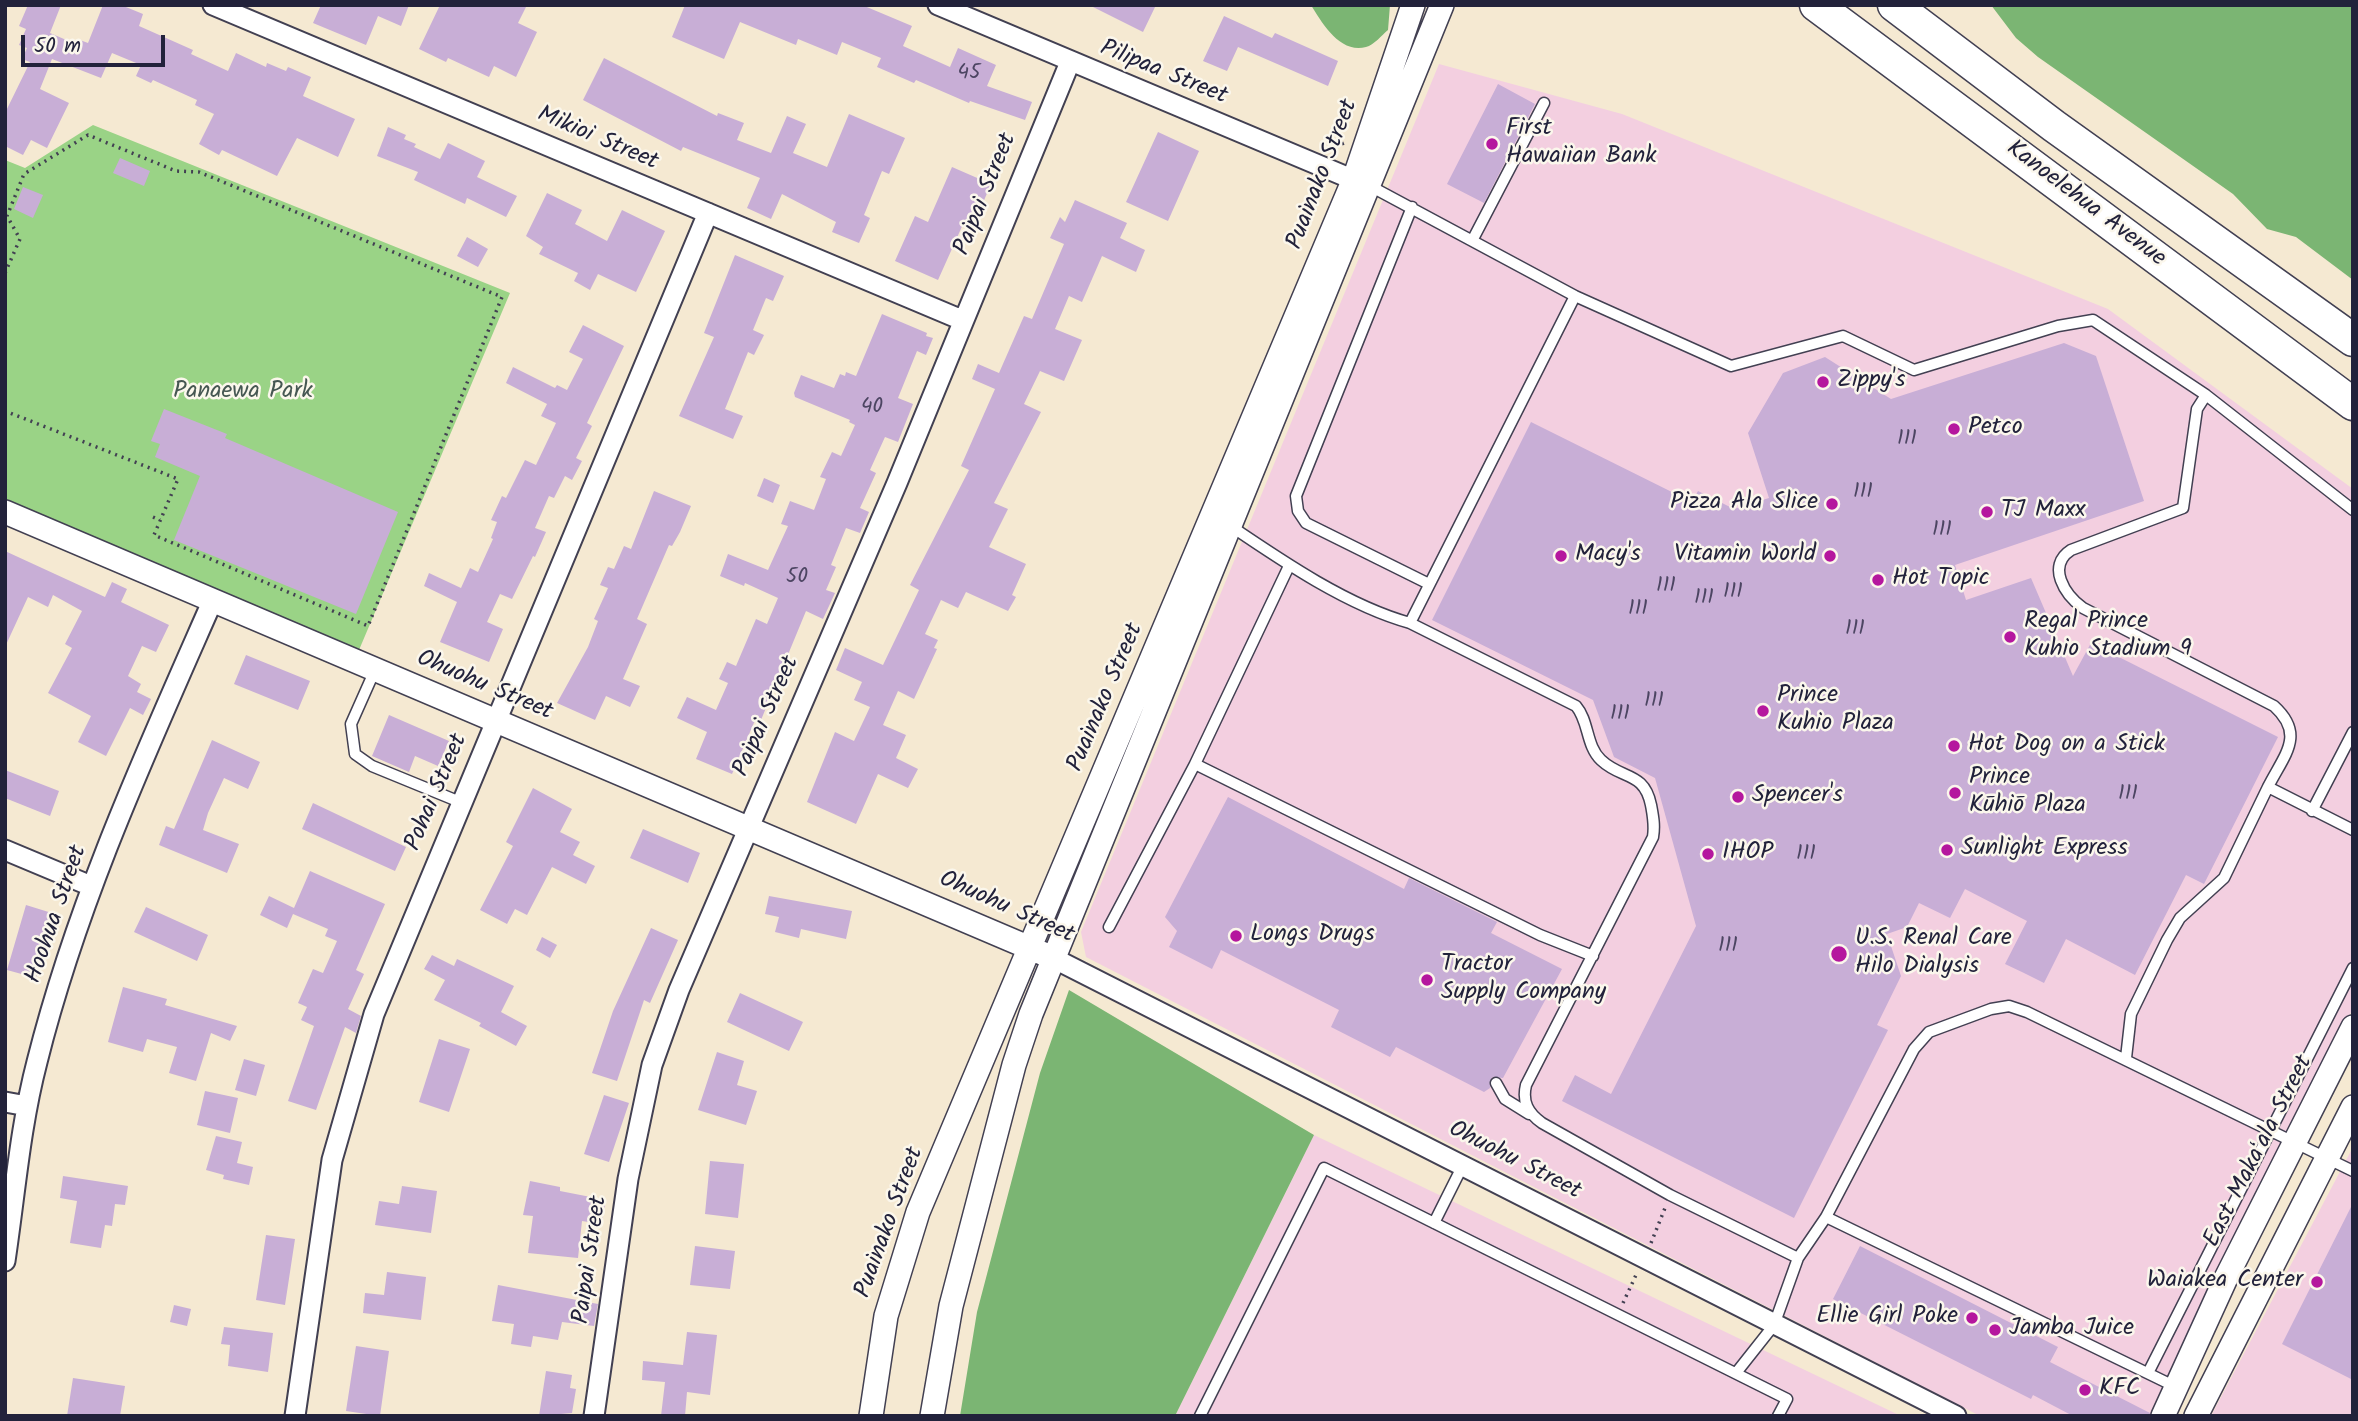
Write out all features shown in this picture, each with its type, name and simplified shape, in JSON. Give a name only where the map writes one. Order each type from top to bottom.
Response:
[{"type":"highway","name":"Kanoelehua Avenue","points":[[1816,5],[2353,404]]},
{"type":"highway","name":"Kanoelehua Avenue","points":[[1894,5],[2054,126],[2353,340]]},
{"type":"street","name":"Mikioi Street","points":[[213,5],[962,320]]},
{"type":"street","name":"Pilipaa Street","points":[[938,5],[1362,183]]},
{"type":"street","name":"Puainako Street","points":[[1362,183],[1413,5]]},
{"type":"street","name":"Puainako Street","points":[[871,1416],[886,1316],[904,1251],[1031,948],[1222,519],[1362,183],[1441,5]]},
{"type":"street","name":"Paipai Street","points":[[594,1416],[628,1179],[652,1065],[678,990],[897,483],[1070,62]]},
{"type":"street","name":"Pohai Street","points":[[295,1416],[337,1137],[382,993],[708,213]]},
{"type":"street","name":"Ohuohu Street","points":[[5,512],[1053,958],[1950,1415]]},
{"type":"street","name":"Puainako Street","points":[[932,1416],[951,1306],[1014,1065],[1222,519]]},
{"type":"street","name":"Hoohua Street","points":[[5,1261],[27,1106],[56,994],[91,886],[148,744],[212,602]]},
{"type":"street","points":[[5,850],[91,886]]},
{"type":"street","name":"East Makaʻala Street","points":[[2163,1416],[2226,1278],[2353,1027]]},
{"type":"street","points":[[5,1102],[27,1106]]},
{"type":"street","points":[[2196,1416],[2353,1107]]},
{"type":"lane","points":[[1473,239],[1544,103]]},
{"type":"lane","points":[[1362,183],[1473,239],[1575,296],[1733,367],[1843,336],[1914,370],[2039,331],[2089,319],[2100,323],[2206,395],[2353,510]]},
{"type":"lane","points":[[1412,207],[1296,496],[1298,511],[1306,523],[1429,584]]},
{"type":"lane","points":[[1410,623],[1575,296]]},
{"type":"lane","points":[[2126,1058],[2131,1014],[2167,940],[2180,919],[2224,878],[2292,738],[2288,719],[2274,706],[2083,608],[2067,594],[2060,576],[2061,562],[2067,552],[2183,508],[2197,409],[2206,395]]},
{"type":"lane","points":[[1222,519],[1289,566],[1576,706],[1583,714],[1591,744],[1601,760],[1645,785],[1655,825],[1653,837],[1526,1085],[1524,1099],[1535,1118]]},
{"type":"lane","points":[[1109,927],[1195,764],[1289,566]]},
{"type":"lane","points":[[374,670],[351,724],[355,754],[372,766],[460,802]]},
{"type":"lane","points":[[2312,811],[2353,732]]},
{"type":"lane","points":[[1195,764],[1540,935],[1593,956]]},
{"type":"lane","points":[[2268,788],[2353,830]]},
{"type":"lane","points":[[2148,1373],[2353,968]]},
{"type":"lane","points":[[1736,1373],[1774,1325],[1798,1258],[1826,1217],[1914,1049],[1928,1032],[1990,1009],[2009,1006],[2126,1058],[2353,1171]]},
{"type":"lane","points":[[1496,1083],[1505,1099],[1535,1118],[1670,1195],[1798,1258]]},
{"type":"lane","points":[[1434,1223],[1463,1165]]},
{"type":"lane","points":[[1200,1416],[1324,1168],[1787,1399],[1778,1416]]},
{"type":"lane","points":[[1826,1217],[2176,1387]]},
{"type":"path","points":[[5,273],[20,239],[7,216],[24,174],[88,135],[176,171],[199,172],[502,297],[368,626],[154,535],[178,479],[5,411]]},
{"type":"path","points":[[1317,147],[1327,149],[1348,139]]},
{"type":"path","points":[[153,517],[160,520]]},
{"type":"shaded area","name":"Prince Kuhio Plaza","points":[[1439,64],[1622,114],[2108,309],[2353,489],[2353,1008],[2151,1416],[1980,1416],[1086,957],[1081,932]]},
{"type":"shaded area","points":[[1314,1135],[1901,1416],[1175,1416]]},
{"type":"shaded area","name":"Waiakea Center","points":[[2353,1147],[2353,1416],[2211,1416]]},
{"type":"green space","points":[[1311,5],[1390,5],[1388,30],[1369,46],[1348,46],[1333,35]]},
{"type":"green space","points":[[1991,5],[2353,5],[2353,280],[2296,237],[2267,229],[2233,194],[2038,57],[2016,38]]},
{"type":"green space","name":"Panaewa Park","points":[[93,125],[510,293],[359,650],[5,504],[5,160],[25,168]]},
{"type":"green space","points":[[1069,990],[1314,1135],[1175,1416],[960,1416],[977,1312],[1040,1073]]},
{"type":"building","points":[[28,5],[61,5],[50,33],[78,45],[80,40],[88,43],[103,5],[121,5],[143,14],[139,26],[193,50],[191,54],[228,71],[236,53],[266,67],[267,63],[286,71],[288,67],[311,77],[303,96],[355,119],[338,157],[297,138],[277,176],[222,150],[219,155],[199,144],[214,114],[195,105],[197,100],[153,80],[151,83],[136,76],[141,65],[112,53],[101,78],[52,59],[40,89],[69,103],[47,148],[31,140],[23,155],[5,146],[5,113],[30,62],[22,59],[27,48],[19,45],[26,29],[19,26]]},
{"type":"building","points":[[321,5],[409,5],[401,26],[378,16],[366,45],[313,23]]},
{"type":"building","points":[[440,5],[527,5],[518,23],[537,32],[516,77],[494,66],[489,77],[448,58],[446,62],[419,49]]},
{"type":"building","points":[[685,5],[862,5],[912,26],[903,46],[950,67],[958,48],[996,65],[987,86],[1032,102],[1025,120],[970,101],[969,103],[916,80],[914,83],[877,67],[881,58],[842,42],[837,55],[798,39],[796,45],[740,22],[724,59],[672,37]]},
{"type":"building","points":[[1089,5],[1156,5],[1143,32]]},
{"type":"building","points":[[1224,16],[1272,38],[1275,33],[1338,61],[1328,86],[1238,47],[1227,71],[1203,61]]},
{"type":"building","points":[[604,58],[717,116],[718,113],[744,123],[737,140],[771,153],[787,116],[806,124],[793,153],[827,167],[849,114],[905,138],[889,174],[882,171],[864,215],[870,218],[859,243],[832,232],[836,222],[782,194],[771,219],[747,208],[760,178],[683,147],[681,151],[583,100]]},
{"type":"building","name":"First Hawaiian Bank","points":[[1498,84],[1535,104],[1484,203],[1447,184]]},
{"type":"building","points":[[388,127],[406,135],[404,139],[416,144],[414,147],[440,159],[448,143],[485,161],[477,177],[517,196],[506,217],[467,198],[465,204],[414,180],[418,172],[377,156]]},
{"type":"building","points":[[1158,132],[1199,151],[1168,221],[1126,202]]},
{"type":"building","points":[[120,158],[150,171],[144,186],[113,173]]},
{"type":"building","points":[[952,167],[991,184],[973,226],[964,222],[938,280],[895,261],[915,216],[928,222]]},
{"type":"building","points":[[23,187],[43,195],[33,218],[14,209]]},
{"type":"building","points":[[547,193],[582,210],[575,224],[607,241],[622,210],[665,231],[636,292],[598,274],[590,290],[574,281],[578,273],[539,254],[543,247],[526,236]]},
{"type":"building","points":[[1075,200],[1127,223],[1120,238],[1145,250],[1136,272],[1102,256],[1082,302],[1069,296],[1055,329],[1082,340],[1064,381],[1040,371],[1024,404],[1041,412],[994,503],[1008,509],[989,547],[1026,564],[1012,595],[1016,597],[1008,611],[966,592],[958,608],[941,600],[925,634],[938,640],[934,648],[937,649],[914,699],[898,691],[883,725],[906,735],[896,758],[918,769],[908,788],[878,774],[856,824],[807,802],[835,732],[854,741],[870,707],[854,700],[862,682],[836,670],[845,648],[883,665],[919,590],[910,585],[969,470],[961,466],[995,389],[972,379],[978,364],[999,373],[1024,316],[1032,319],[1064,244],[1050,238],[1060,217],[1065,222]]},
{"type":"building","points":[[467,237],[488,249],[478,267],[457,256]]},
{"type":"building","points":[[735,255],[784,276],[773,301],[766,298],[753,330],[764,335],[754,355],[748,352],[725,409],[743,416],[733,439],[679,416],[714,337],[704,333]]},
{"type":"building","points":[[882,314],[933,338],[926,355],[917,351],[898,398],[913,404],[898,442],[885,437],[870,470],[876,473],[860,508],[869,512],[860,533],[846,528],[831,565],[836,567],[826,590],[835,593],[823,619],[806,611],[761,720],[756,718],[732,774],[696,759],[707,732],[677,718],[687,697],[716,710],[728,683],[719,679],[727,662],[736,666],[756,619],[767,624],[778,598],[745,583],[744,586],[720,576],[728,554],[768,570],[788,526],[781,524],[790,501],[814,510],[826,479],[820,477],[832,452],[841,456],[855,425],[849,422],[850,420],[795,397],[794,393],[801,375],[834,388],[840,374],[845,376],[846,372],[856,376]]},
{"type":"building","points":[[583,325],[624,346],[587,423],[592,426],[576,458],[582,461],[572,480],[565,476],[554,498],[549,496],[535,528],[546,532],[535,557],[533,556],[512,599],[500,594],[487,622],[503,629],[489,662],[440,642],[457,602],[424,586],[429,573],[461,588],[470,568],[478,572],[493,539],[491,538],[497,522],[491,520],[502,496],[506,498],[525,460],[536,465],[556,423],[541,416],[547,404],[506,383],[513,367],[555,388],[557,385],[567,390],[583,359],[569,352]]},
{"type":"building","name":"Prince Kūhiō Plaza","points":[[2064,343],[2096,356],[2144,501],[1955,565],[1966,600],[2031,578],[2073,676],[2091,643],[2278,737],[2204,884],[2186,875],[2135,975],[2066,939],[2044,983],[2005,964],[2027,921],[1965,889],[1950,918],[1919,903],[1907,927],[1887,934],[1901,976],[1877,1025],[1888,1030],[1794,1218],[1562,1101],[1575,1075],[1611,1094],[1696,926],[1655,778],[1614,757],[1593,700],[1432,620],[1531,422],[1692,502],[1698,491],[1734,509],[1769,498],[1748,433],[1783,373],[1825,357],[1891,399]]},
{"type":"building","points":[[164,409],[227,434],[225,438],[398,512],[356,614],[174,540],[200,476],[155,457],[160,444],[151,441]]},
{"type":"building","points":[[764,478],[780,485],[773,503],[757,496]]},
{"type":"building","points":[[654,491],[691,506],[680,532],[672,546],[669,545],[637,619],[647,624],[623,679],[640,686],[630,707],[606,696],[595,720],[557,703],[588,647],[598,621],[594,619],[608,588],[600,585],[608,567],[614,569],[624,546],[631,549]]},
{"type":"building","points":[[5,551],[105,597],[112,582],[127,589],[121,602],[169,625],[156,652],[142,646],[128,676],[141,684],[137,692],[151,699],[143,715],[130,708],[106,756],[78,742],[91,716],[48,693],[72,648],[65,644],[82,611],[53,595],[48,607],[28,597],[5,647]]},
{"type":"building","points":[[246,655],[310,681],[298,710],[234,684]]},
{"type":"building","points":[[389,715],[449,741],[438,766],[415,756],[409,772],[372,756]]},
{"type":"building","points":[[212,740],[260,762],[248,789],[224,778],[208,813],[203,830],[239,844],[227,873],[159,845],[166,826],[174,829]]},
{"type":"building","points":[[5,770],[59,791],[50,816],[5,798]]},
{"type":"building","points":[[533,788],[572,809],[560,832],[580,842],[573,855],[595,866],[586,884],[552,867],[527,915],[515,909],[507,924],[480,910],[513,846],[506,842]]},
{"type":"building","points":[[1228,797],[1404,889],[1409,878],[1497,922],[1491,933],[1562,969],[1503,1078],[1492,1077],[1490,1088],[1484,1092],[1396,1047],[1390,1057],[1331,1027],[1339,1010],[1221,950],[1212,969],[1169,947],[1177,931],[1165,917]]},
{"type":"building","points":[[313,803],[406,847],[395,871],[302,829]]},
{"type":"building","points":[[643,829],[700,853],[688,883],[630,858]]},
{"type":"building","points":[[310,871],[385,904],[356,970],[364,974],[348,1009],[361,1016],[356,1033],[345,1027],[316,1110],[288,1101],[314,1026],[301,1020],[307,1007],[298,1003],[313,969],[323,973],[337,941],[325,936],[328,929],[293,914],[287,928],[260,915],[269,896],[294,908]]},
{"type":"building","points":[[769,896],[852,911],[846,939],[801,929],[799,938],[775,932],[779,917],[765,914]]},
{"type":"building","points":[[26,905],[55,914],[36,978],[7,970]]},
{"type":"building","points":[[146,907],[208,935],[197,961],[134,932]]},
{"type":"building","points":[[651,928],[678,940],[650,1003],[644,1000],[617,1081],[592,1073],[613,1011]]},
{"type":"building","points":[[542,937],[557,945],[550,958],[536,950]]},
{"type":"building","points":[[432,955],[454,966],[457,959],[514,986],[501,1012],[527,1026],[516,1046],[479,1026],[481,1023],[434,1000],[445,980],[424,969]]},
{"type":"building","points":[[123,987],[167,999],[165,1005],[237,1026],[230,1041],[211,1033],[196,1081],[169,1073],[177,1047],[147,1039],[143,1052],[108,1042]]},
{"type":"building","points":[[740,993],[803,1022],[789,1051],[727,1022]]},
{"type":"building","points":[[439,1039],[470,1049],[449,1112],[419,1102]]},
{"type":"building","points":[[717,1052],[744,1061],[737,1085],[757,1091],[746,1125],[698,1110]]},
{"type":"building","points":[[244,1059],[265,1065],[256,1096],[235,1090]]},
{"type":"building","points":[[205,1091],[238,1098],[230,1133],[197,1125]]},
{"type":"building","points":[[604,1095],[629,1103],[609,1162],[584,1154]]},
{"type":"building","points":[[216,1136],[242,1142],[237,1163],[253,1167],[249,1185],[223,1179],[224,1175],[206,1170]]},
{"type":"building","points":[[710,1161],[744,1164],[738,1218],[705,1214]]},
{"type":"building","points":[[63,1176],[128,1186],[125,1205],[115,1204],[112,1226],[105,1225],[101,1248],[70,1243],[77,1201],[60,1198]]},
{"type":"building","points":[[530,1181],[560,1187],[560,1191],[606,1200],[601,1224],[582,1221],[578,1258],[528,1253],[533,1216],[523,1215]]},
{"type":"building","points":[[402,1186],[437,1191],[431,1233],[375,1225],[379,1201],[399,1204]]},
{"type":"building","points":[[2353,1203],[2353,1380],[2282,1344]]},
{"type":"building","points":[[266,1235],[295,1239],[285,1305],[256,1300]]},
{"type":"building","points":[[695,1246],[735,1251],[730,1289],[690,1285]]},
{"type":"building","points":[[1860,1246],[2058,1347],[2050,1362],[2150,1413],[2149,1416],[2073,1416],[2033,1395],[2031,1399],[1833,1299]]},
{"type":"building","points":[[387,1272],[426,1277],[421,1320],[363,1313],[365,1293],[384,1295]]},
{"type":"building","points":[[498,1285],[598,1304],[594,1326],[562,1322],[558,1340],[533,1336],[531,1347],[511,1344],[514,1324],[492,1321]]},
{"type":"building","points":[[174,1305],[191,1309],[187,1326],[170,1322]]},
{"type":"building","points":[[224,1327],[273,1333],[268,1372],[228,1366],[230,1345],[221,1344]]},
{"type":"building","points":[[687,1332],[717,1335],[710,1395],[687,1392],[685,1416],[661,1416],[665,1382],[642,1380],[643,1361],[683,1365]]},
{"type":"building","points":[[356,1346],[389,1351],[380,1416],[346,1411]]},
{"type":"building","points":[[546,1371],[572,1375],[570,1388],[576,1389],[572,1413],[539,1416]]},
{"type":"building","points":[[73,1378],[125,1386],[120,1416],[67,1416]]},
{"type":"place","name":"First Hawaiian Bank","points":[[1492,144]]},
{"type":"place","name":"Zippy's","points":[[1823,382]]},
{"type":"place","name":"Petco","points":[[1954,429]]},
{"type":"place","name":"Pizza Ala Slice","points":[[1832,504]]},
{"type":"place","name":"TJ Maxx","points":[[1987,512]]},
{"type":"place","name":"Macy's","points":[[1561,556]]},
{"type":"place","name":"Vitamin World","points":[[1830,556]]},
{"type":"place","name":"Hot Topic","points":[[1878,580]]},
{"type":"place","name":"Regal Prince Kuhio Stadium 9","points":[[2010,637]]},
{"type":"place","name":"Prince Kuhio Plaza","points":[[1763,711]]},
{"type":"place","name":"Hot Dog on a Stick","points":[[1954,746]]},
{"type":"place","name":"Prince Kūhiō Plaza","points":[[1955,793]]},
{"type":"place","name":"Spencer's","points":[[1738,797]]},
{"type":"place","name":"Sunlight Express","points":[[1947,850]]},
{"type":"place","name":"IHOP","points":[[1708,854]]},
{"type":"place","name":"Longs Drugs","points":[[1236,936]]},
{"type":"place","name":"U.S. Renal Care Hilo Dialysis","points":[[1839,954]]},
{"type":"place","name":"Tractor Supply Company","points":[[1427,980]]},
{"type":"place","name":"Waiakea Center","points":[[2317,1282]]},
{"type":"place","name":"Ellie Girl Poke","points":[[1972,1318]]},
{"type":"place","name":"Jamba Juice","points":[[1995,1330]]},
{"type":"place","name":"KFC","points":[[2085,1390]]}]
